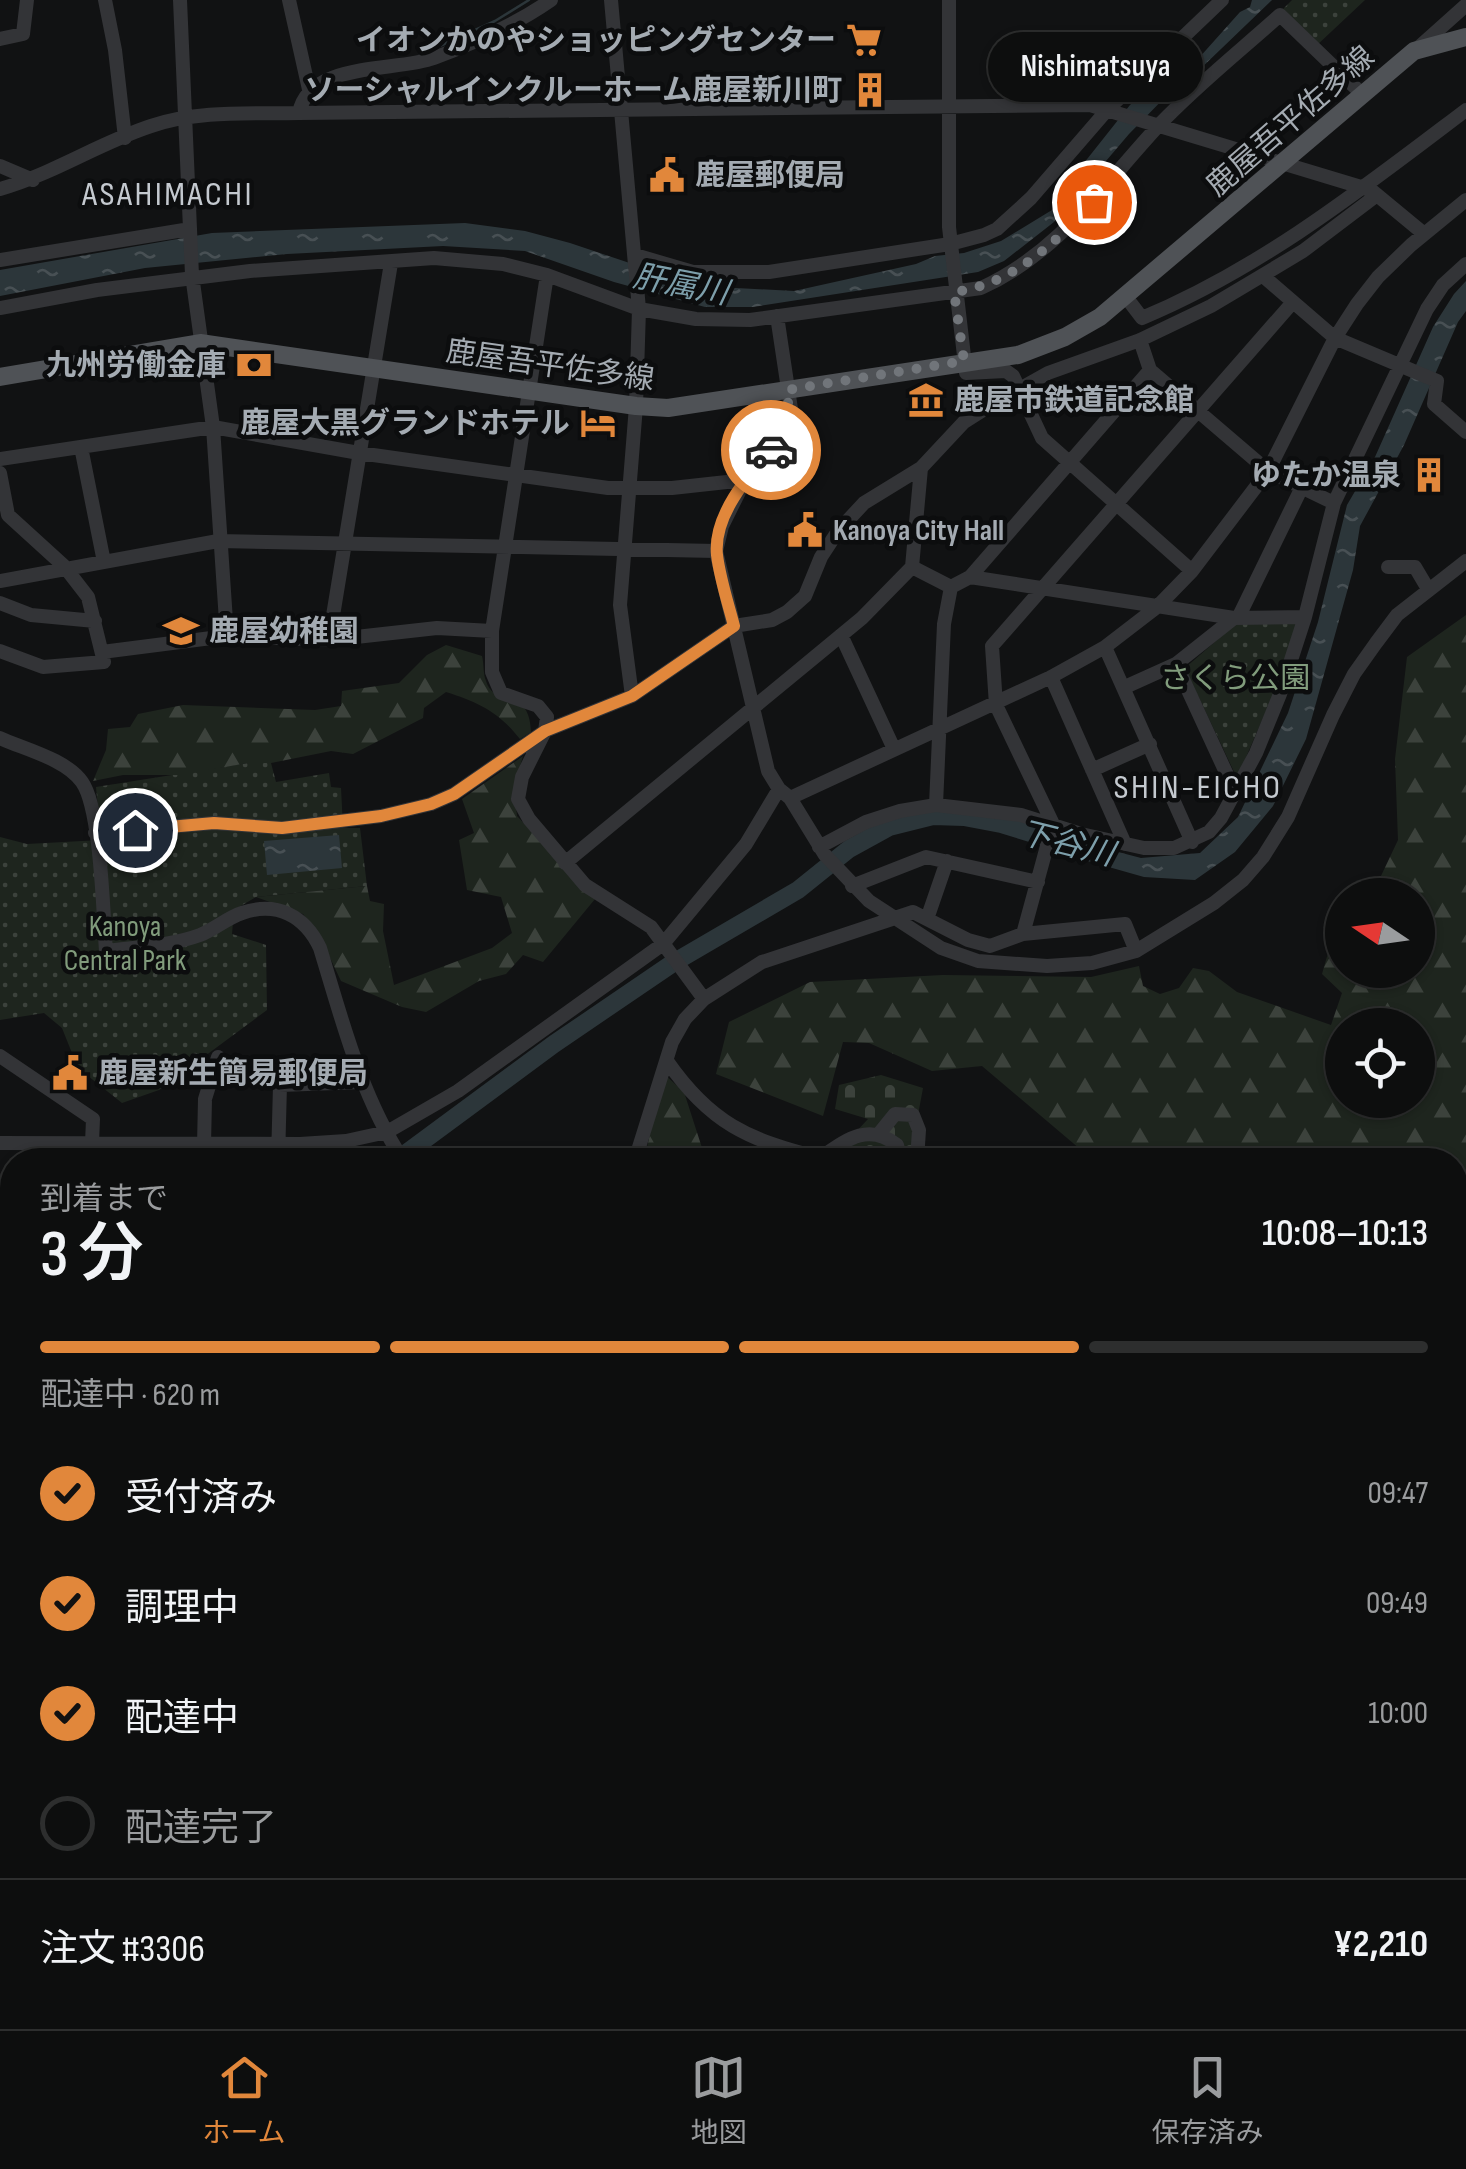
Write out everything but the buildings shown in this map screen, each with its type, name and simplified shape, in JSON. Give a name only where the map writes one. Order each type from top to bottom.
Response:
[{"type":"main road","name":"鹿屋吾平佐多線","points":[[0,377],[200,343],[668,408],[1018,354],[1064,337],[1100,317],[1414,51],[1466,37]]},
{"type":"street","points":[[0,38],[22,34],[27,0]]},
{"type":"street","points":[[105,0],[125,138]]},
{"type":"street","points":[[180,0],[192,278],[212,427],[227,636]]},
{"type":"street","points":[[289,0],[310,94]]},
{"type":"street","points":[[299,113],[310,94],[334,77],[350,71],[414,65],[438,57],[499,30],[551,0]]},
{"type":"street","points":[[611,0],[639,307],[636,406],[620,605],[632,696]]},
{"type":"street","points":[[949,0],[950,244],[966,372],[1006,372],[1020,387],[1042,438],[1192,570]]},
{"type":"street","points":[[635,258],[676,269],[736,274],[769,272],[950,244],[984,235],[1012,216],[1222,0]]},
{"type":"street","points":[[1414,51],[1466,5]]},
{"type":"street","points":[[0,308],[97,290],[250,271],[434,258],[503,264],[639,307],[696,319],[750,320],[981,288],[1035,258],[1094,202],[1160,124],[1280,15],[1361,92]]},
{"type":"street","points":[[0,189],[34,180],[150,126],[185,117],[1071,105],[1112,110],[1371,191],[1424,233]]},
{"type":"street","points":[[95,833],[214,823],[282,828],[381,816],[454,794],[545,731],[632,696],[734,626],[772,620],[787,612],[805,596],[820,557],[864,503],[921,468],[964,422],[1048,373],[1140,340],[1264,276],[1302,251],[1466,110]]},
{"type":"street","points":[[0,166],[34,180]]},
{"type":"street","points":[[1126,297],[1142,318],[1190,299],[1371,191]]},
{"type":"street","points":[[303,1148],[346,1141],[395,1147],[458,1091],[666,949],[785,794],[937,731],[1051,678],[1105,647],[1157,607],[1192,570],[1268,471],[1335,338],[1378,277],[1466,200]]},
{"type":"street","points":[[0,260],[190,232]]},
{"type":"street","points":[[329,640],[391,263]]},
{"type":"street","points":[[822,851],[866,822],[936,805],[1022,815],[1125,844],[1174,848],[1209,832],[1256,753],[1280,694],[1334,503],[1427,309],[1466,264]]},
{"type":"street","points":[[547,275],[492,630],[494,682],[500,693],[538,706],[547,717],[545,731],[522,777],[518,799],[529,820],[565,864],[586,885],[651,928],[704,998]]},
{"type":"street","points":[[1264,276],[1335,338],[1437,381],[1434,404],[1466,432]]},
{"type":"street","points":[[1023,934],[1053,824],[996,705],[992,646],[1294,302]]},
{"type":"street","points":[[777,316],[790,426],[745,480],[722,526],[716,551],[768,771],[822,851],[852,886],[891,918],[956,956],[998,965],[1072,966],[1112,959],[1136,951],[1214,903],[1263,857],[1288,817],[1354,674],[1397,615],[1466,561]]},
{"type":"street","points":[[1140,340],[1150,370],[1268,471],[1334,503]]},
{"type":"street","points":[[951,587],[970,577],[1150,370]]},
{"type":"street","points":[[0,459],[212,427],[630,490],[745,480]]},
{"type":"street","points":[[82,447],[104,562]]},
{"type":"street","points":[[565,864],[754,710],[883,598],[912,567],[921,468]]},
{"type":"street","points":[[0,473],[8,514],[67,569],[88,597],[104,662],[44,668],[0,651]]},
{"type":"street","points":[[1125,687],[1176,664],[1236,617],[1302,487]]},
{"type":"street","points":[[0,581],[218,541],[716,551]]},
{"type":"street","points":[[912,567],[951,587]]},
{"type":"street","points":[[1388,567],[1415,567],[1428,588]]},
{"type":"street","points":[[970,577],[1236,617],[1305,616]]},
{"type":"street","points":[[936,805],[944,624],[951,587]]},
{"type":"street","points":[[0,603],[31,615],[95,621]]},
{"type":"street","points":[[102,652],[227,636],[329,640],[436,628],[492,630]]},
{"type":"street","points":[[841,635],[894,749]]},
{"type":"street","points":[[1105,647],[1192,842]]},
{"type":"street","points":[[1176,664],[1235,792]]},
{"type":"street","points":[[1051,678],[1125,844]]},
{"type":"street","points":[[0,738],[66,768],[82,782],[95,833],[106,950],[188,938],[242,913],[266,909],[297,916],[320,948],[363,1082],[395,1147]]},
{"type":"street","points":[[1092,770],[1150,744]]},
{"type":"street","points":[[852,886],[926,856],[1038,882]]},
{"type":"street","points":[[927,919],[947,861]]},
{"type":"street","points":[[639,1148],[672,1042],[685,1019],[704,998],[762,962],[912,912],[968,940],[990,946],[1023,934],[1124,924],[1136,951]]},
{"type":"street","points":[[0,1056],[93,1120],[92,1143]]},
{"type":"street","points":[[204,1145],[204,1099],[218,1057]]},
{"type":"street","points":[[667,1061],[698,1102],[717,1118],[784,1148]]},
{"type":"street","points":[[279,1148],[280,1085],[363,1082]]},
{"type":"street","points":[[878,1135],[895,1114],[913,1115],[919,1130],[917,1148]]},
{"type":"street","points":[[835,1148],[856,1134],[878,1135],[898,1148]]},
{"type":"street","points":[[0,1143],[92,1143],[126,1148]]},
{"type":"street","points":[[183,1148],[236,1148]]},
{"type":"green space","points":[[1292,0],[1365,0],[1316,46],[1280,12]]},
{"type":"green space","points":[[1466,615],[1466,1148],[1079,1148],[982,1066],[932,1071],[869,1043],[843,1042],[823,1116],[716,1074],[729,1022],[810,982],[943,975],[1091,977],[1139,966],[1143,986],[1160,994],[1179,988],[1193,968],[1209,971],[1237,992],[1325,1023],[1325,1118],[1435,1118],[1435,1008],[1337,1008],[1342,993],[1337,988],[1435,988],[1435,878],[1380,878],[1398,840],[1395,759],[1407,657]]},
{"type":"green space","name":"さくら公園","points":[[1239,621],[1297,623],[1278,683],[1237,778],[1185,668]]},
{"type":"green space","points":[[446,645],[482,656],[490,690],[524,708],[531,732],[520,739],[487,709],[446,692],[424,708],[423,718],[353,754],[331,751],[179,775],[123,775],[93,781],[106,750],[108,729],[130,727],[138,714],[183,705],[315,710],[341,706],[342,691],[399,683],[427,655]]},
{"type":"green space","points":[[523,756],[514,787],[517,816],[595,899],[543,962],[523,955],[506,974],[479,981],[426,1012],[402,1007],[341,981],[322,941],[303,914],[256,897],[367,886],[370,901],[384,904],[383,931],[394,985],[492,948],[512,933],[501,897],[467,890],[459,840],[474,833],[462,799]]},
{"type":"green space","name":"Kanoya Central Park","points":[[248,763],[271,763],[276,782],[329,773],[331,787],[341,788],[343,828],[360,828],[367,886],[256,897],[234,910],[232,934],[266,945],[267,1010],[159,1090],[122,1103],[78,1068],[62,1028],[44,1013],[0,1020],[0,837],[27,844],[101,840],[96,787]]},
{"type":"green space","points":[[664,1074],[684,1092],[702,1148],[647,1148]]},
{"type":"green space","points":[[881,1075],[923,1088],[915,1131],[916,1148],[841,1148],[868,1119],[835,1109],[839,1085]]},
{"type":"water","name":"肝属川","points":[[1252,0],[1272,0],[1196,73],[1174,88],[1054,222],[1004,261],[978,272],[753,307],[705,307],[614,282],[525,251],[443,246],[287,254],[145,268],[0,296],[0,270],[212,233],[465,223],[525,231],[570,243],[698,286],[794,291],[916,264],[935,256],[964,253],[1001,241],[1052,210],[1130,105],[1165,72],[1198,59],[1240,12],[1250,7]]},
{"type":"water","points":[[1466,281],[1466,311],[1404,445],[1360,526],[1353,570],[1306,739],[1273,806],[1235,852],[1195,880],[1144,877],[1077,858],[1076,841],[1141,858],[1200,853],[1238,817],[1288,713],[1318,622],[1347,505],[1375,457],[1433,327]]},
{"type":"water","points":[[339,835],[342,868],[267,875],[264,841]]},
{"type":"waterway","points":[[420,55],[495,21],[529,0]]},
{"type":"waterway","name":"下谷川","points":[[413,1148],[554,1044],[673,963],[798,890],[849,849],[889,827],[933,816],[964,817],[1096,853]]},
{"type":"way so far","points":[[771,450],[790,426],[787,390],[964,361],[954,292],[981,288],[1010,275],[1060,237],[1094,202]]},
{"type":"place","name":"イオンかのやショッピングセンター","points":[[864,40]]},
{"type":"place","name":"ソーシャルインクルーホーム鹿屋新川町","points":[[870,90]]},
{"type":"place","name":"鹿屋郵便局","points":[[667,175]]},
{"type":"place","name":"Nishimatsuya","points":[[1094,202]]},
{"type":"place","name":"九州労働金庫","points":[[254,365]]},
{"type":"place","name":"鹿屋市鉄道記念館","points":[[926,400]]},
{"type":"place","name":"鹿屋大黒グランドホテル","points":[[598,423]]},
{"type":"place","name":"ゆたか温泉","points":[[1429,475]]},
{"type":"place","name":"Kanoya City Hall","points":[[805,530]]},
{"type":"place","name":"鹿屋幼稚園","points":[[181,631]]},
{"type":"place","name":"鹿屋新生簡易郵便局","points":[[70,1073]]},
{"type":"district","name":"ASAHIMACHI","points":[[168,193]]},
{"type":"district","name":"SHIN-EICHO","points":[[1198,786]]},
{"type":"route","points":[[135,830],[214,823],[282,828],[381,816],[431,804],[454,794],[545,731],[632,696],[734,626],[716,551],[730,506],[745,480],[771,450]]}]
